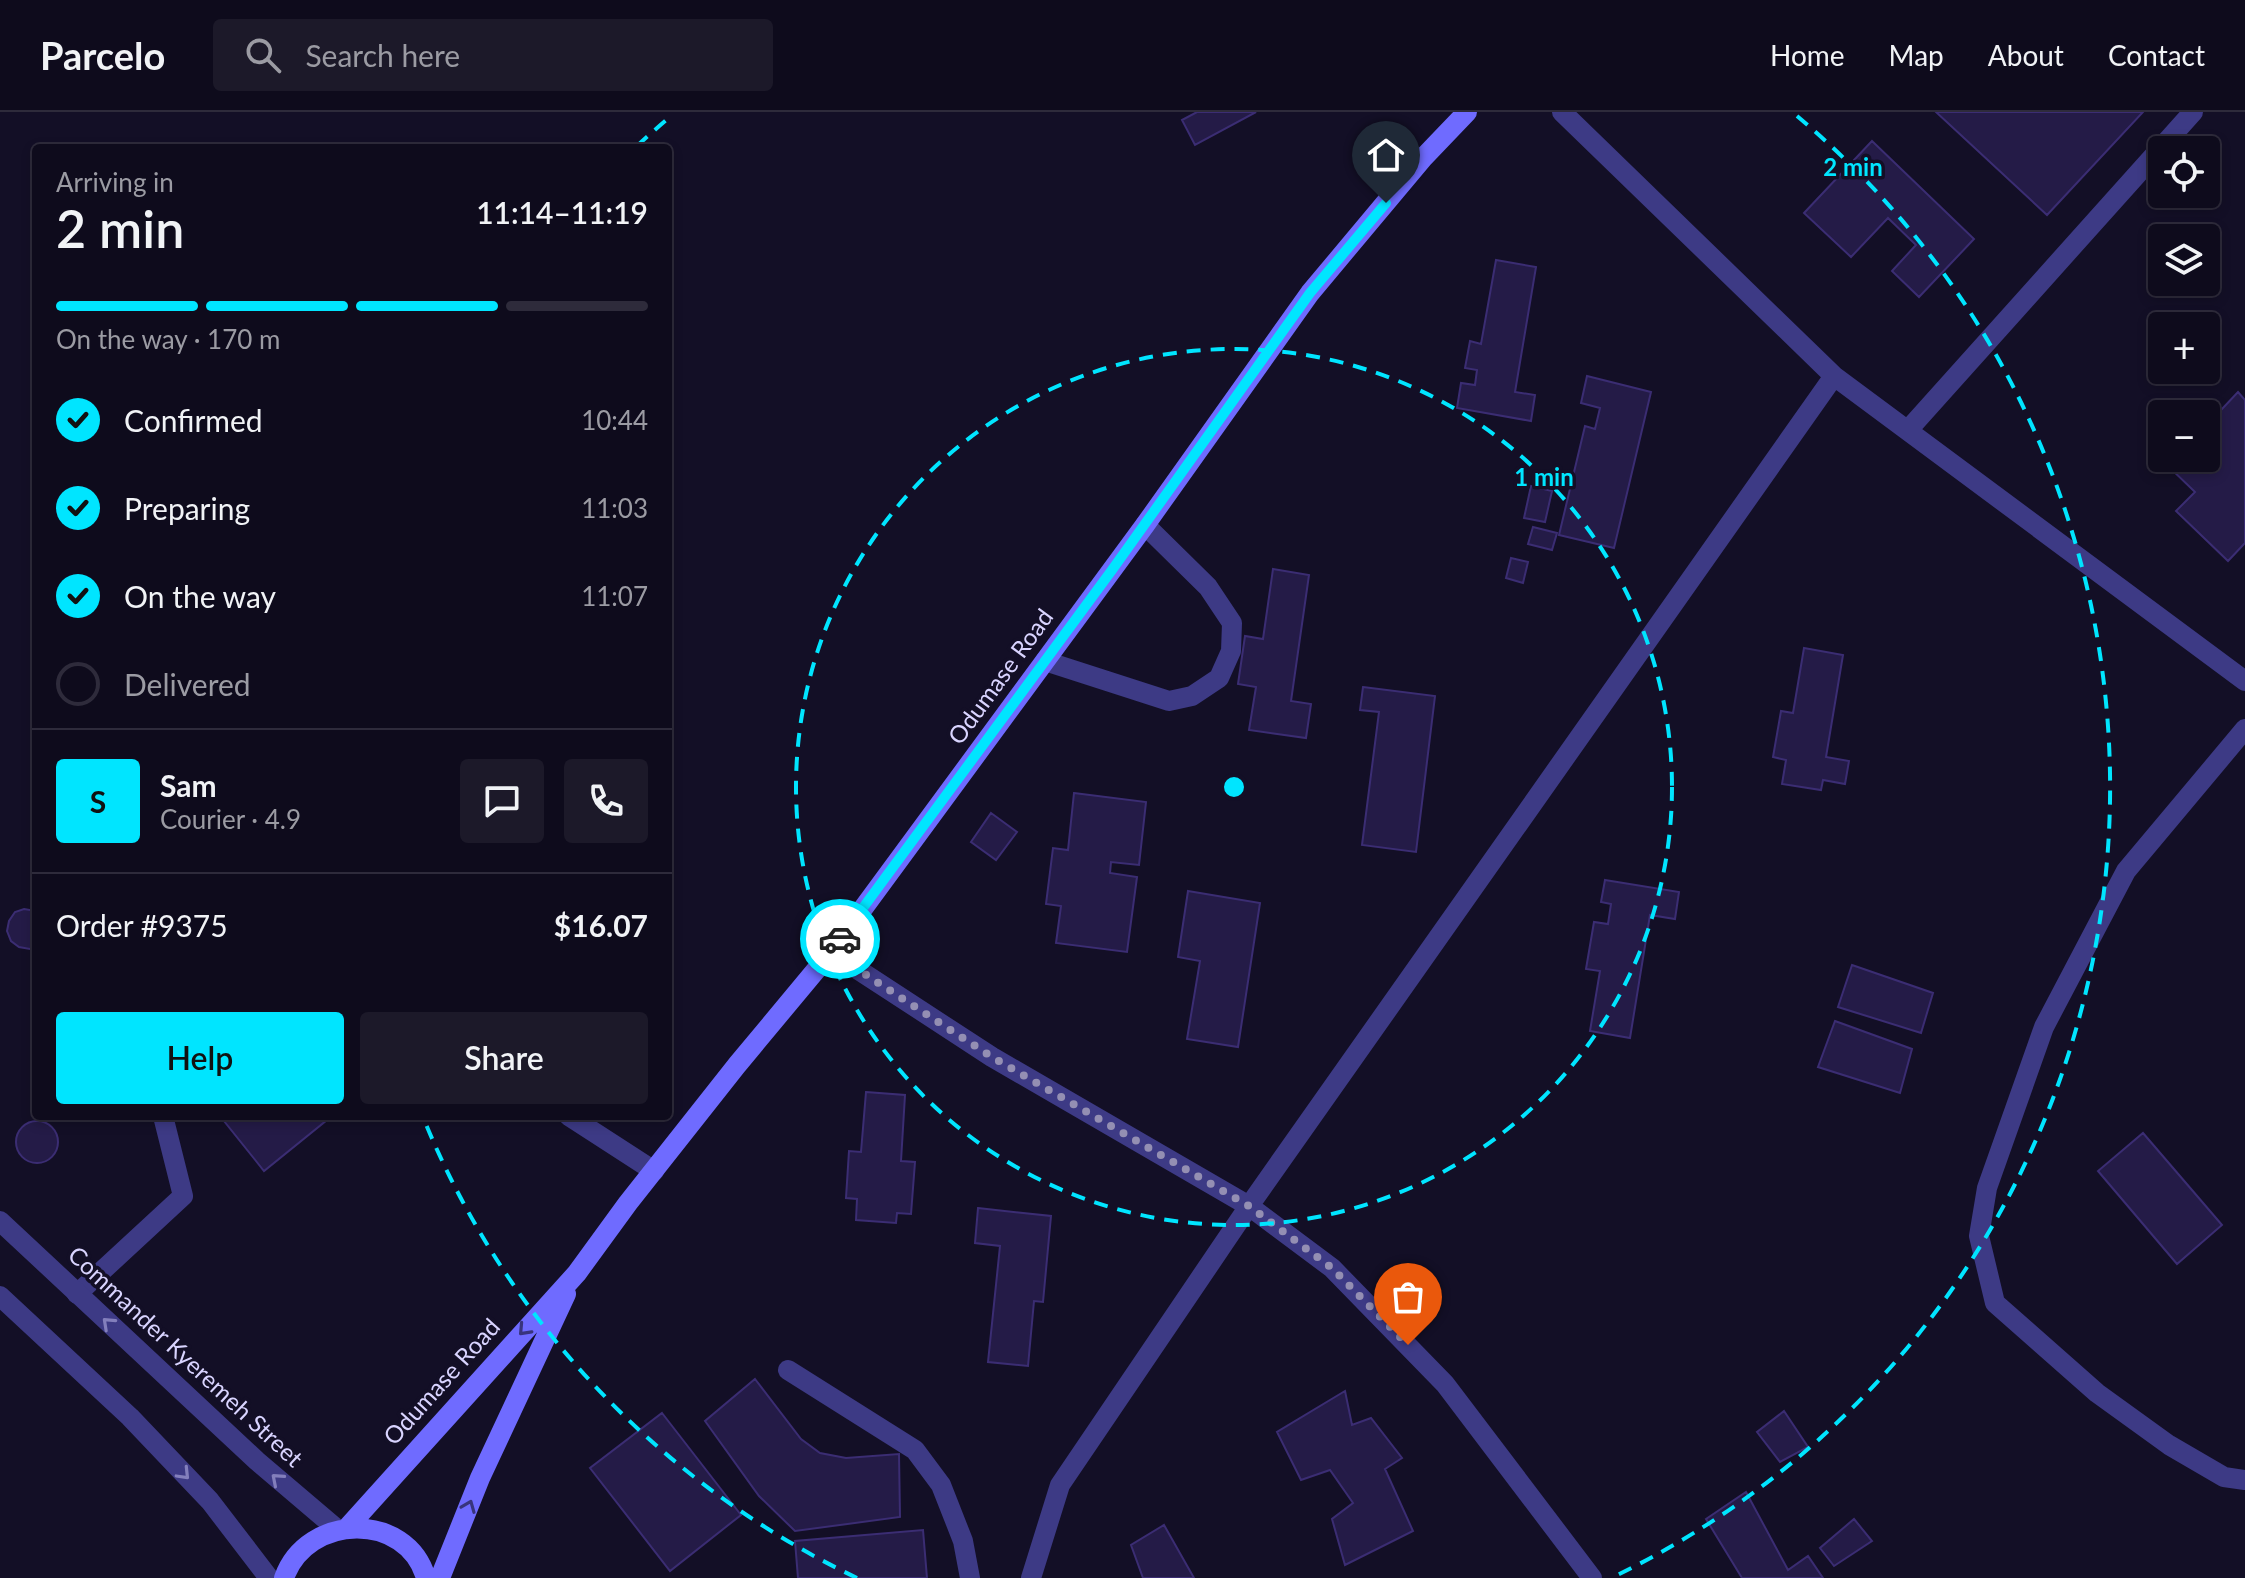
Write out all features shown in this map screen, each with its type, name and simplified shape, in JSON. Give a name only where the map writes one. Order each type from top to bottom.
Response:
[{"type":"main road","name":"Odumase Road","points":[[284,1578],[299,1552],[316,1538],[342,1528],[577,1273],[654,1171],[831,952],[1145,525],[1310,293],[1423,158],[1467,112]]},
{"type":"main road","name":"Odumase Road","points":[[440,1578],[480,1478],[577,1273]]},
{"type":"main road","points":[[342,1528],[377,1530],[404,1545],[424,1568],[426,1578]]},
{"type":"street","points":[[1562,112],[1834,376],[2245,681]]},
{"type":"street","points":[[1908,430],[2193,112]]},
{"type":"street","points":[[1031,1578],[1060,1485],[1249,1206],[1834,376]]},
{"type":"street","points":[[1045,661],[1169,701],[1192,696],[1219,678],[1231,651],[1232,623],[1208,587],[1145,525]]},
{"type":"street","points":[[2245,729],[2126,871],[2044,1027],[1987,1188],[1979,1236],[1995,1303],[2097,1393],[2169,1445],[2224,1477],[2245,1480]]},
{"type":"street","points":[[831,952],[992,1057],[1249,1206],[1332,1268],[1445,1384],[1592,1578]]},
{"type":"street","points":[[77,1294],[183,1196],[164,1120]]},
{"type":"street","points":[[575,1120],[654,1171]]},
{"type":"street","name":"Commander Kyeremeh Street","points":[[0,1221],[257,1461],[342,1528]]},
{"type":"street","points":[[0,1296],[140,1428],[210,1501],[269,1578]]},
{"type":"street","points":[[788,1370],[915,1450],[941,1485],[963,1541],[970,1578]]},
{"type":"building","points":[[1197,112],[1256,112],[1195,145],[1182,120]]},
{"type":"building","points":[[1936,112],[2143,112],[2047,215]]},
{"type":"building","points":[[1872,141],[1974,239],[1919,297],[1892,271],[1916,245],[1888,218],[1851,257],[1804,213]]},
{"type":"building","points":[[1496,260],[1536,267],[1515,392],[1535,395],[1531,421],[1457,408],[1461,383],[1475,385],[1477,370],[1465,368],[1470,341],[1481,344]]},
{"type":"building","points":[[1587,376],[1651,392],[1614,548],[1559,535],[1585,426],[1595,429],[1600,408],[1581,403]]},
{"type":"building","points":[[2238,392],[2245,400],[2245,543],[2228,561],[2176,511],[2195,492],[2174,472],[2220,472],[2220,411]]},
{"type":"building","points":[[1531,486],[1552,491],[1545,522],[1524,518]]},
{"type":"building","points":[[1533,527],[1557,533],[1552,550],[1528,544]]},
{"type":"building","points":[[1511,558],[1528,562],[1523,583],[1506,578]]},
{"type":"building","points":[[1273,569],[1309,575],[1291,701],[1311,704],[1306,738],[1249,730],[1256,687],[1238,684],[1245,636],[1263,639]]},
{"type":"building","points":[[1804,648],[1843,655],[1826,757],[1849,761],[1845,784],[1823,780],[1821,790],[1782,784],[1786,760],[1773,757],[1781,711],[1793,713]]},
{"type":"building","points":[[1363,687],[1435,696],[1416,852],[1362,845],[1379,712],[1360,710]]},
{"type":"building","points":[[1074,793],[1146,802],[1139,865],[1111,862],[1110,873],[1137,877],[1127,952],[1056,943],[1061,906],[1046,904],[1053,848],[1068,850]]},
{"type":"building","points":[[991,813],[1017,832],[996,860],[971,842]]},
{"type":"building","points":[[1605,880],[1679,892],[1675,919],[1650,915],[1630,1038],[1590,1031],[1600,971],[1586,969],[1594,922],[1608,924],[1611,904],[1601,902]]},
{"type":"building","points":[[1188,891],[1260,903],[1238,1047],[1187,1039],[1200,961],[1178,957]]},
{"type":"building","points":[[32,910],[30,949],[19,947],[11,941],[7,931],[15,912]]},
{"type":"building","points":[[1852,965],[1933,993],[1921,1033],[1838,1007]]},
{"type":"building","points":[[1835,1021],[1912,1049],[1900,1093],[1818,1067]]},
{"type":"building","points":[[866,1092],[905,1095],[901,1161],[915,1162],[911,1214],[897,1213],[896,1223],[856,1220],[857,1199],[846,1198],[849,1151],[861,1152]]},
{"type":"building","points":[[223,1120],[327,1120],[264,1171]]},
{"type":"building","points":[[37,1121],[52,1127],[58,1142],[52,1157],[37,1163],[22,1157],[16,1142],[22,1127]]},
{"type":"building","points":[[2143,1133],[2222,1225],[2177,1264],[2098,1171]]},
{"type":"building","points":[[978,1208],[1051,1216],[1043,1302],[1034,1301],[1028,1366],[988,1362],[1000,1246],[975,1243]]},
{"type":"building","points":[[755,1379],[801,1439],[820,1453],[846,1458],[899,1454],[900,1517],[795,1531],[759,1496],[705,1421]]},
{"type":"building","points":[[1345,1391],[1352,1425],[1371,1418],[1402,1458],[1385,1469],[1413,1531],[1345,1565],[1332,1519],[1353,1503],[1330,1470],[1301,1480],[1277,1432]]},
{"type":"building","points":[[1784,1411],[1808,1447],[1780,1462],[1757,1432]]},
{"type":"building","points":[[662,1413],[741,1515],[670,1571],[590,1468]]},
{"type":"building","points":[[1746,1492],[1788,1570],[1808,1556],[1823,1578],[1742,1578],[1706,1519]]},
{"type":"building","points":[[1854,1519],[1872,1541],[1834,1566],[1820,1548]]},
{"type":"building","points":[[1164,1525],[1194,1578],[1143,1578],[1131,1545]]},
{"type":"building","points":[[923,1530],[927,1578],[798,1578],[795,1541]]},
{"type":"way so far","points":[[840,939],[831,952],[992,1057],[1249,1206],[1332,1268],[1408,1345]]},
{"type":"route","points":[[840,939],[1145,525],[1310,293],[1386,203]]}]
